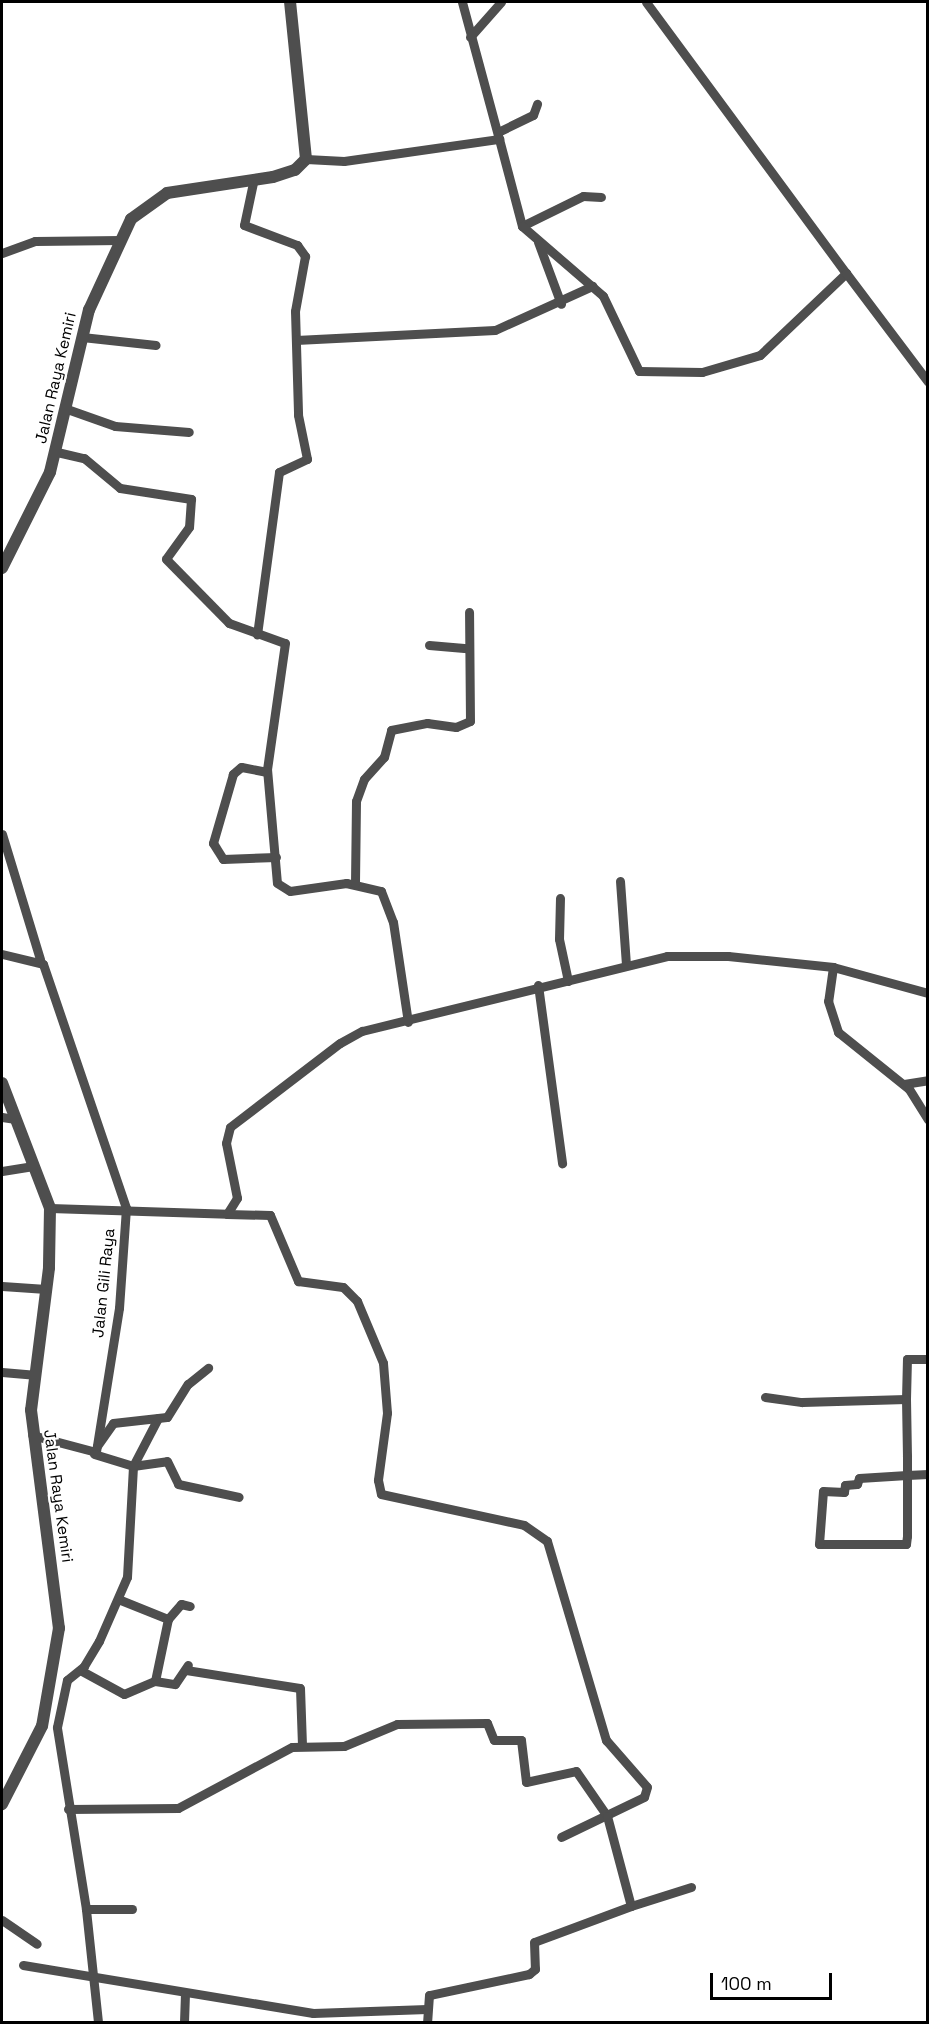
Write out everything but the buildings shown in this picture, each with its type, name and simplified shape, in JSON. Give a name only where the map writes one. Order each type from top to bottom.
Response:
[{"type":"street","points":[[290,2],[306,159],[333,162],[498,135],[532,115],[537,104]]},
{"type":"street","points":[[462,2],[522,226],[603,296],[639,371],[702,372],[760,355],[778,343],[846,273]]},
{"type":"street","points":[[470,37],[501,2]]},
{"type":"street","points":[[646,2],[927,382]]},
{"type":"street","name":"Jalan Raya Kemiri","points":[[2,568],[57,452],[82,337],[130,219],[167,193],[295,170],[306,159]]},
{"type":"street","points":[[254,178],[244,225],[299,246],[304,256],[295,292],[298,415],[307,459],[279,472],[257,635]]},
{"type":"street","points":[[522,226],[583,196],[601,197]]},
{"type":"street","points":[[2,253],[34,241],[121,240]]},
{"type":"street","points":[[538,242],[547,279],[557,286],[561,304]]},
{"type":"street","points":[[296,340],[495,330],[561,304],[592,286]]},
{"type":"street","points":[[82,337],[156,345]]},
{"type":"street","points":[[67,409],[115,426],[189,432]]},
{"type":"street","points":[[57,452],[84,458],[120,488],[191,499],[189,527],[166,559],[229,623],[257,635],[285,643],[287,649],[267,772],[277,883],[290,891],[355,883],[375,887],[388,905],[408,1022]]},
{"type":"street","points":[[355,883],[356,801],[361,785],[384,757],[394,727],[456,727],[470,721],[467,648],[469,612]]},
{"type":"street","points":[[429,645],[467,648]]},
{"type":"street","points":[[267,772],[241,767],[233,774],[213,843],[223,859],[276,856]]},
{"type":"street","name":"Jalan Gili Raya","points":[[2,834],[40,959],[126,1208],[119,1308],[95,1450]]},
{"type":"street","points":[[620,881],[626,965]]},
{"type":"street","points":[[560,898],[559,939],[568,981]]},
{"type":"street","points":[[2,954],[40,959]]},
{"type":"street","points":[[227,1214],[237,1198],[226,1143],[230,1127],[340,1043],[362,1031],[408,1022],[538,985],[568,981],[626,965],[696,954],[833,967],[927,993]]},
{"type":"street","points":[[833,967],[828,1001],[838,1032],[903,1084],[927,1120]]},
{"type":"street","points":[[538,985],[562,1163]]},
{"type":"street","points":[[903,1084],[927,1080]]},
{"type":"street","name":"Jalan Raya Kemiri","points":[[2,1083],[8,1118],[50,1208],[46,1289],[34,1375],[32,1435],[60,1628],[51,1727],[2,1804]]},
{"type":"street","points":[[2,1171],[32,1166]]},
{"type":"street","points":[[50,1208],[126,1208],[270,1215],[298,1281],[343,1287],[357,1301],[383,1363],[387,1413],[378,1480],[381,1494],[524,1526],[547,1541],[606,1740],[647,1787],[644,1797],[561,1837]]},
{"type":"street","points":[[2,1286],[46,1289]]},
{"type":"street","points":[[927,1359],[907,1359],[906,1399],[907,1475],[906,1545],[819,1544],[823,1491],[844,1492],[845,1485],[857,1484],[859,1478],[907,1475],[927,1474]]},
{"type":"street","points":[[95,1450],[106,1439],[110,1425],[158,1418],[172,1413],[188,1384],[208,1368]]},
{"type":"street","points":[[2,1372],[34,1375]]},
{"type":"street","points":[[765,1397],[802,1402],[906,1399]]},
{"type":"street","points":[[98,2022],[86,1909],[51,1727],[67,1680],[80,1670],[118,1599],[132,1556],[133,1466],[158,1418]]},
{"type":"street","points":[[32,1435],[95,1450],[133,1466],[167,1461],[178,1485],[239,1497]]},
{"type":"street","points":[[118,1599],[168,1619]]},
{"type":"street","points":[[155,1681],[168,1619],[181,1604],[190,1606]]},
{"type":"street","points":[[80,1670],[124,1694],[155,1681],[175,1684],[187,1667],[300,1688],[302,1745]]},
{"type":"street","points":[[68,1809],[178,1808],[302,1745],[344,1746],[397,1724],[488,1723],[494,1740],[521,1740],[526,1782],[576,1772],[607,1816],[631,1906]]},
{"type":"street","points":[[427,2022],[429,1995],[532,1972],[534,1942],[631,1906],[691,1887]]},
{"type":"street","points":[[86,1909],[132,1909]]},
{"type":"street","points":[[2,1920],[37,1944]]},
{"type":"street","points":[[24,1965],[95,1979],[313,2013],[427,2009]]},
{"type":"street","points":[[184,2022],[185,1993]]}]
